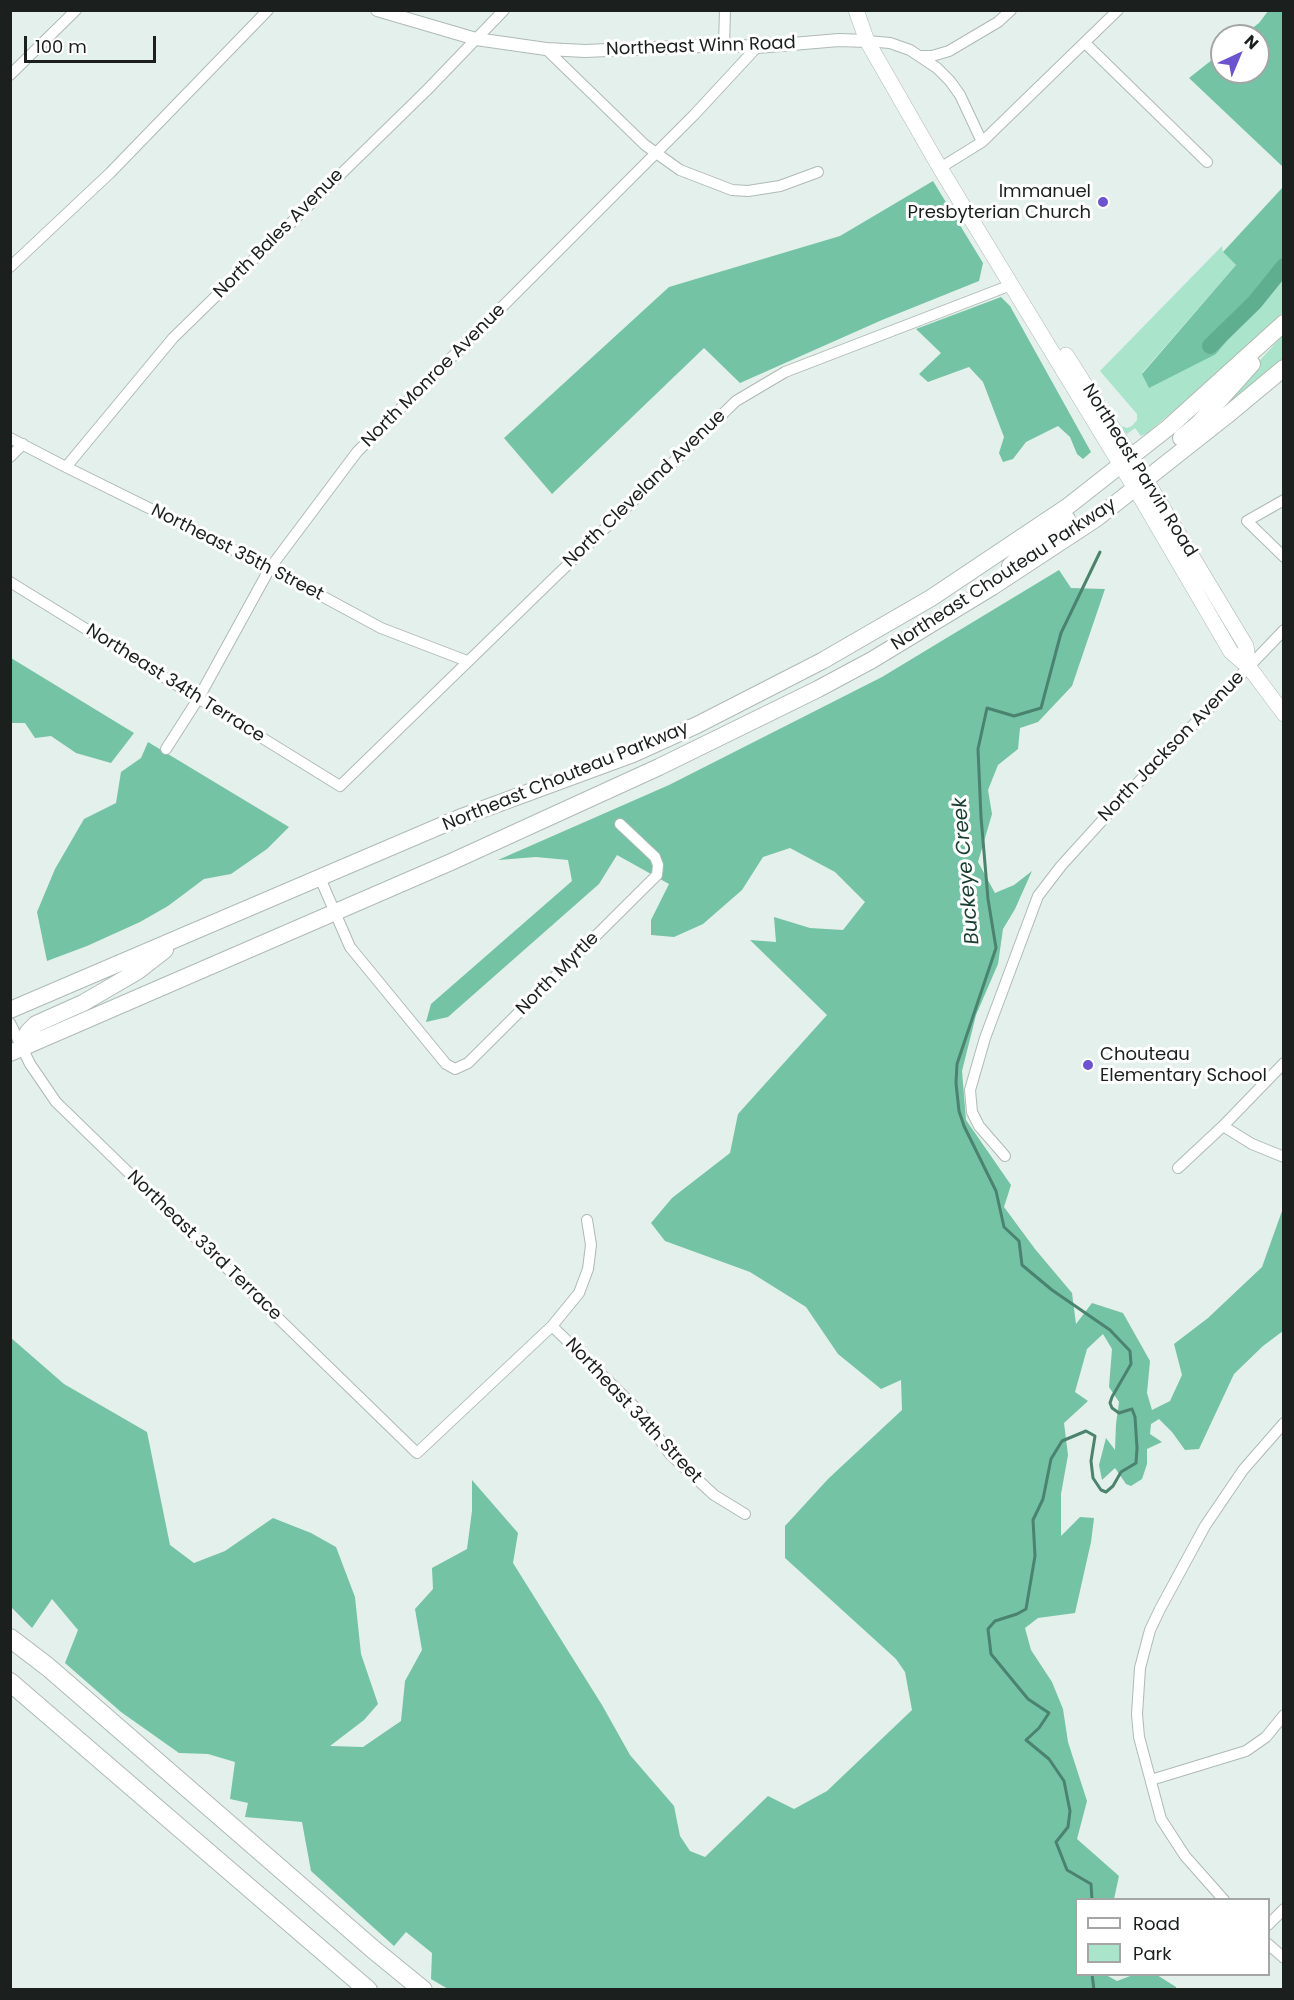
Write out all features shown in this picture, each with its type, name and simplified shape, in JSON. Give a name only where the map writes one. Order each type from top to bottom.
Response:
[{"type":"highway","points":[[10,1629],[48,1667]]},
{"type":"highway","points":[[10,1638],[48,1667],[374,1950],[423,1989]]},
{"type":"highway","points":[[10,1682],[369,1989]]},
{"type":"highway","points":[[10,1687],[29,1699]]},
{"type":"main road","name":"Northeast Parvin Road","points":[[856,10],[867,41],[1011,285],[1125,456],[1141,489],[1246,646],[1249,667],[1284,714]]},
{"type":"main road","name":"Northeast Chouteau Parkway","points":[[10,1010],[459,818],[633,754],[772,688],[931,598],[1067,507],[1125,456],[1169,427],[1284,325]]},
{"type":"main road","points":[[1141,489],[1155,459],[1198,424],[1239,380],[1284,325]]},
{"type":"main road","name":"Northeast Chouteau Parkway","points":[[16,1050],[249,950],[333,911],[451,862],[808,694],[872,660],[992,587],[1141,489],[1284,368]]},
{"type":"main road","points":[[992,587],[1037,540],[1108,489],[1125,456]]},
{"type":"main road","points":[[16,1050],[36,1024],[83,1003],[138,971],[183,936]]},
{"type":"street","points":[[10,75],[76,10]]},
{"type":"street","points":[[10,267],[110,173],[268,10]]},
{"type":"street","name":"Northeast Winn Road","points":[[376,10],[476,39],[546,50],[585,51],[724,45],[757,47],[839,40],[890,43],[920,56],[943,75],[960,95],[982,142]]},
{"type":"street","name":"North Bales Avenue","points":[[66,467],[173,338],[411,106],[504,10]]},
{"type":"street","points":[[724,45],[725,10]]},
{"type":"street","points":[[920,56],[932,56],[950,51],[998,22],[1011,10]]},
{"type":"street","points":[[940,168],[982,142],[1118,10]]},
{"type":"street","points":[[1085,43],[1207,162]]},
{"type":"street","name":"North Monroe Avenue","points":[[166,748],[198,699],[270,568],[340,473],[375,433],[655,154],[757,47]]},
{"type":"street","points":[[546,50],[655,154],[680,170],[732,190],[780,186],[818,172]]},
{"type":"street","name":"North Cleveland Avenue","points":[[340,786],[736,401],[785,372],[1011,285]]},
{"type":"street","name":"Northeast 35th Street","points":[[10,438],[270,568],[381,628],[467,661]]},
{"type":"street","points":[[10,457],[23,444]]},
{"type":"street","points":[[1284,500],[1247,521],[1284,557]]},
{"type":"street","name":"Northeast 34th Terrace","points":[[10,582],[340,786]]},
{"type":"street","name":"North Jackson Avenue","points":[[1005,1156],[979,1126],[972,1112],[970,1090],[985,1038],[1038,896],[1061,866],[1109,813],[1284,630]]},
{"type":"street","name":"North Myrtle","points":[[333,911],[350,947],[446,1064],[455,1069],[468,1063],[657,875],[658,865],[655,857],[620,824]]},
{"type":"street","points":[[320,878],[333,911]]},
{"type":"street","name":"Northeast 33rd Terrace","points":[[10,1023],[16,1050],[30,1064],[56,1102],[417,1453],[552,1326]]},
{"type":"street","points":[[1178,1168],[1284,1064]]},
{"type":"street","points":[[1223,1126],[1251,1144],[1284,1156]]},
{"type":"street","points":[[552,1326],[579,1293],[588,1269],[591,1245],[587,1220]]},
{"type":"street","name":"Northeast 34th Street","points":[[552,1326],[641,1413],[670,1454],[714,1495],[745,1514]]},
{"type":"street","points":[[1223,1898],[1198,1873],[1161,1819],[1139,1737],[1137,1714],[1140,1668],[1150,1630],[1189,1555],[1223,1498],[1263,1444],[1284,1423]]},
{"type":"street","points":[[1151,1780],[1246,1751],[1266,1737],[1284,1715]]},
{"type":"street","points":[[1270,1924],[1284,1910]]},
{"type":"street","points":[[1270,1945],[1284,1958]]},
{"type":"green space","points":[[1268,11],[1283,11],[1283,167],[1189,78],[1210,61],[1210,84],[1270,84],[1270,24],[1259,23]]},
{"type":"green space","points":[[933,181],[983,263],[979,281],[882,320],[740,383],[704,348],[552,494],[504,438],[669,287],[840,236]]},
{"type":"green space","points":[[1283,187],[1283,273],[1216,354],[1149,388],[1142,374],[1236,265],[1223,252]]},
{"type":"green space","points":[[1222,246],[1223,252],[1236,265],[1142,373],[1216,354],[1283,273],[1283,312],[1209,381],[1147,433],[1141,436],[1135,428],[1127,434],[1119,427],[1132,426],[1137,420],[1137,414],[1100,371]]},
{"type":"green space","points":[[1001,297],[1010,306],[1091,452],[1083,459],[1077,454],[1070,437],[1058,426],[1026,442],[1013,459],[1003,462],[999,453],[1004,437],[983,382],[969,367],[928,382],[919,374],[941,353],[916,329]]},
{"type":"green space","points":[[1283,335],[1283,358],[1213,419],[1162,457],[1200,426]]},
{"type":"green space","points":[[1059,570],[1071,588],[1105,589],[1072,686],[1038,722],[1020,728],[1018,749],[998,765],[988,790],[992,814],[978,862],[995,893],[1014,885],[1032,871],[1003,929],[998,964],[976,1015],[962,1071],[966,1120],[1011,1185],[1004,1207],[1072,1293],[1076,1324],[1092,1303],[1123,1313],[1150,1361],[1147,1393],[1152,1410],[1170,1401],[1182,1375],[1174,1344],[1208,1318],[1262,1267],[1283,1211],[1283,1331],[1263,1346],[1234,1374],[1199,1449],[1185,1450],[1159,1419],[1151,1424],[1150,1434],[1162,1442],[1147,1449],[1147,1464],[1142,1479],[1131,1486],[1126,1484],[1115,1468],[1102,1480],[1099,1465],[1106,1438],[1115,1450],[1119,1402],[1109,1387],[1112,1349],[1103,1334],[1087,1349],[1075,1392],[1088,1401],[1064,1423],[1068,1455],[1061,1494],[1061,1536],[1080,1517],[1094,1518],[1091,1542],[1075,1613],[1038,1618],[1025,1628],[1031,1650],[1052,1682],[1063,1709],[1068,1742],[1087,1801],[1077,1839],[1119,1876],[1114,1898],[1075,1898],[1075,1976],[1108,1976],[1117,1981],[1130,1976],[1159,1976],[1176,1989],[448,1989],[431,1979],[432,1953],[406,1932],[394,1946],[311,1871],[302,1822],[245,1817],[248,1803],[230,1799],[235,1762],[208,1754],[179,1753],[121,1712],[65,1663],[78,1630],[52,1599],[32,1628],[11,1607],[10,1337],[64,1384],[147,1432],[170,1545],[194,1563],[225,1551],[273,1518],[311,1533],[336,1547],[355,1597],[361,1654],[378,1704],[364,1720],[330,1746],[363,1747],[401,1721],[405,1681],[422,1650],[415,1609],[433,1589],[432,1568],[467,1549],[472,1511],[472,1480],[518,1533],[513,1563],[602,1705],[630,1755],[674,1806],[680,1836],[690,1851],[705,1857],[768,1796],[794,1809],[827,1791],[912,1710],[905,1672],[896,1659],[785,1558],[785,1526],[828,1479],[902,1410],[901,1380],[881,1389],[838,1354],[806,1307],[750,1272],[665,1241],[651,1223],[672,1198],[730,1153],[738,1114],[827,1015],[750,940],[776,942],[774,917],[810,928],[843,930],[865,902],[835,872],[790,848],[763,857],[742,890],[703,924],[674,937],[651,935],[651,920],[669,884],[617,855],[599,884],[448,1017],[426,1022],[431,1004],[572,881],[568,860],[536,857],[498,860],[669,785],[882,677]]},
{"type":"green space","points":[[11,658],[134,733],[111,763],[76,753],[51,736],[35,738],[25,723],[11,723]]},
{"type":"green space","points":[[148,742],[289,827],[267,849],[231,874],[204,879],[168,906],[140,922],[47,961],[37,912],[55,869],[84,819],[116,803],[121,772],[141,758]]},
{"type":"waterway","name":"Buckeye Creek","points":[[1210,346],[1255,302],[1284,266]]},
{"type":"waterway","name":"Buckeye Creek","points":[[1092,1898],[1091,1884],[1067,1870],[1056,1842],[1068,1827],[1070,1811],[1064,1781],[1049,1759],[1026,1740],[1039,1728],[1049,1713],[1028,1699],[991,1654],[988,1629],[995,1621],[1026,1609],[1035,1556],[1033,1520],[1043,1499],[1051,1459],[1062,1441],[1086,1431],[1095,1436],[1091,1461],[1093,1478],[1101,1490],[1106,1492],[1113,1486],[1121,1472],[1136,1463],[1135,1417],[1132,1409],[1119,1413],[1112,1408],[1110,1403],[1131,1364],[1130,1351],[1110,1330],[1052,1290],[1022,1265],[1019,1241],[1004,1227],[996,1191],[964,1126],[959,1111],[956,1083],[957,1064],[996,948],[988,899],[978,749],[987,708],[1014,716],[1041,708],[1061,633],[1100,552]]},
{"type":"waterway","name":"Buckeye Creek","points":[[1092,1976],[1094,1990]]},
{"type":"place","name":"Immanuel Presbyterian Church","points":[[1103,202]]},
{"type":"place","name":"Chouteau Elementary School","points":[[1088,1065]]}]
